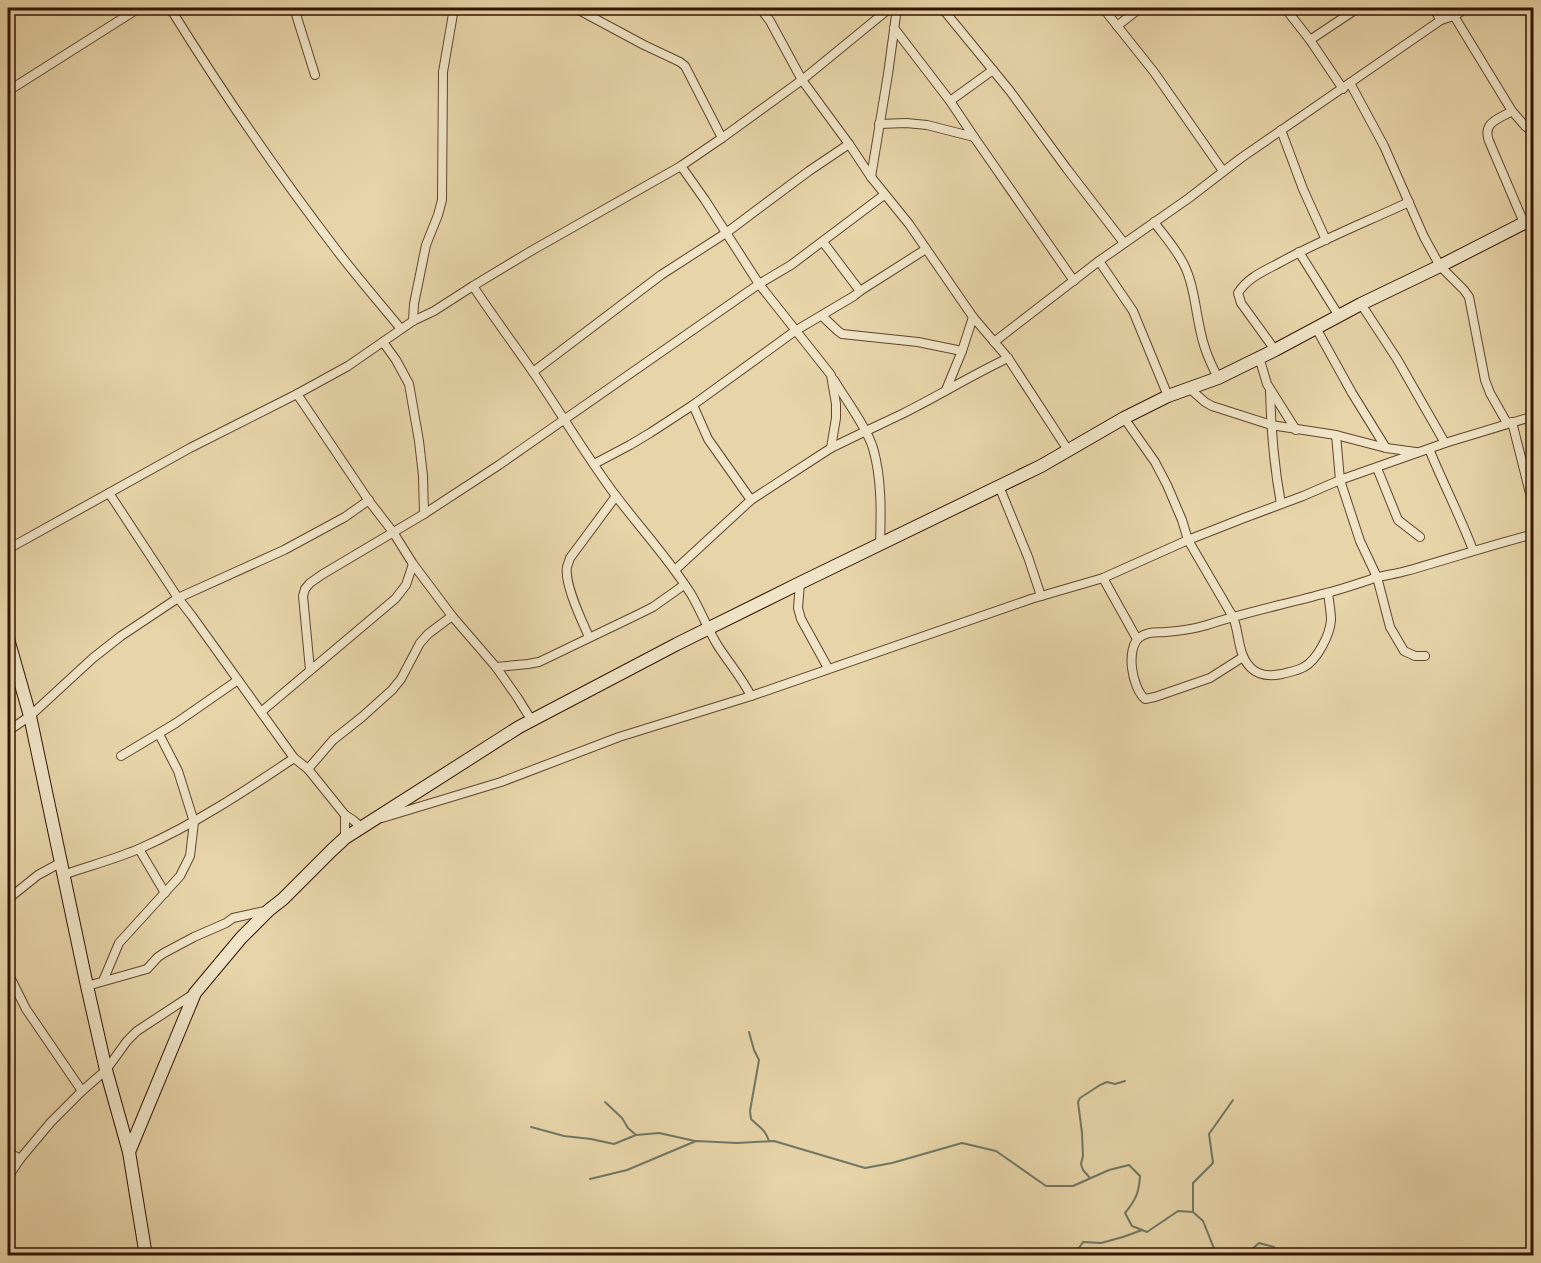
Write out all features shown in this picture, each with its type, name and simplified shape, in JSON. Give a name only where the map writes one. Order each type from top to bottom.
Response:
[{"type":"street","points":[[8,91],[139,8]]},
{"type":"street","points":[[170,8],[288,185],[336,250],[401,329]]},
{"type":"street","points":[[294,8],[315,75]]},
{"type":"street","points":[[413,321],[414,304],[426,245],[442,200],[442,72],[454,8]]},
{"type":"street","points":[[575,8],[685,66],[722,138]]},
{"type":"street","points":[[760,8],[770,21],[802,80],[870,177],[909,224],[973,317],[1008,358],[1068,450]]},
{"type":"street","points":[[8,549],[190,448],[348,366],[413,321],[434,311],[473,286],[681,166],[802,80],[890,8]]},
{"type":"street","points":[[870,177],[897,8]]},
{"type":"street","points":[[942,8],[1010,91],[1124,243]]},
{"type":"street","points":[[1103,8],[1161,81],[1223,171]]},
{"type":"street","points":[[1117,26],[1140,8]]},
{"type":"street","points":[[1285,8],[1346,86],[1384,146],[1424,237],[1440,266],[1469,297],[1485,380],[1490,393],[1510,423],[1533,509]]},
{"type":"street","points":[[1310,40],[1358,8]]},
{"type":"street","points":[[1433,8],[1441,20]]},
{"type":"street","points":[[994,342],[1099,261],[1281,130],[1441,20],[1454,16],[1467,8]]},
{"type":"street","points":[[1454,16],[1512,111],[1533,134]]},
{"type":"street","points":[[894,28],[950,101],[1074,281]]},
{"type":"street","points":[[950,101],[993,70]]},
{"type":"street","points":[[8,1177],[51,1122],[106,1070],[127,1041],[137,1031],[195,993],[241,938],[345,838],[519,727],[800,583],[1041,466],[1124,417],[1168,396],[1218,378],[1531,220],[1489,141],[1487,131],[1490,124],[1512,111]]},
{"type":"street","points":[[879,124],[927,125],[974,137]]},
{"type":"street","points":[[1281,130],[1303,189],[1326,240]]},
{"type":"street","points":[[533,372],[661,275],[726,232],[849,144]]},
{"type":"street","points":[[681,166],[759,284],[831,375],[865,430],[873,447],[879,489],[880,545]]},
{"type":"street","points":[[310,670],[303,603],[305,589],[310,583],[424,514],[499,465],[759,284],[791,265],[884,195]]},
{"type":"street","points":[[1275,350],[1240,303],[1238,293],[1241,288],[1256,276],[1299,252],[1409,202]]},
{"type":"street","points":[[1154,222],[1186,268],[1194,294],[1205,351],[1218,378]]},
{"type":"street","points":[[823,242],[860,291]]},
{"type":"street","points":[[594,464],[630,445],[693,405],[795,331],[926,249]]},
{"type":"street","points":[[1299,252],[1339,316]]},
{"type":"street","points":[[1099,261],[1133,311],[1168,396]]},
{"type":"street","points":[[473,286],[616,496],[675,570],[691,594],[719,648],[741,677],[751,696]]},
{"type":"street","points":[[1361,304],[1374,322],[1444,443]]},
{"type":"street","points":[[822,316],[842,334],[918,342],[962,351]]},
{"type":"street","points":[[946,390],[973,317]]},
{"type":"street","points":[[1316,328],[1352,393],[1386,447]]},
{"type":"street","points":[[383,342],[409,384],[419,441],[424,514]]},
{"type":"street","points":[[1259,357],[1270,391],[1296,430]]},
{"type":"street","points":[[675,570],[750,500],[831,448],[1008,358]]},
{"type":"street","points":[[831,375],[836,404],[831,448]]},
{"type":"street","points":[[1189,388],[1212,406],[1270,426],[1336,435],[1386,447],[1420,452]]},
{"type":"street","points":[[1270,391],[1274,469],[1281,504]]},
{"type":"street","points":[[297,394],[413,564],[452,616],[496,667],[531,721]]},
{"type":"street","points":[[693,405],[708,439],[750,500]]},
{"type":"street","points":[[376,820],[501,782],[619,737],[751,696],[1041,596],[1103,578],[1188,540],[1340,480],[1444,443],[1533,416]]},
{"type":"street","points":[[1124,417],[1155,462],[1182,520],[1188,540],[1233,617],[1240,649],[1250,667],[1257,673],[1274,676],[1302,668],[1311,662],[1322,647],[1330,626],[1328,593]]},
{"type":"street","points":[[1336,435],[1340,480],[1360,541],[1377,577],[1390,627],[1404,651],[1414,656],[1425,656]]},
{"type":"street","points":[[1429,449],[1473,550]]},
{"type":"street","points":[[1377,468],[1398,520],[1420,537]]},
{"type":"street","points":[[999,486],[1041,596]]},
{"type":"street","points":[[109,493],[178,598],[294,758],[308,769],[345,815],[362,828]]},
{"type":"street","points":[[589,637],[567,580],[567,568],[570,558],[616,496]]},
{"type":"street","points":[[8,731],[30,716],[93,658],[121,636],[178,598],[284,550],[345,517],[369,500]]},
{"type":"street","points":[[1243,657],[1210,678],[1155,697],[1145,699],[1138,692],[1134,682],[1132,664],[1134,646],[1142,635],[1203,626],[1533,534]]},
{"type":"street","points":[[261,712],[395,599],[406,585],[413,564]]},
{"type":"street","points":[[1103,578],[1137,639]]},
{"type":"street","points":[[800,583],[799,614],[828,668]]},
{"type":"street","points":[[496,667],[539,662],[653,607],[684,585]]},
{"type":"street","points":[[308,769],[333,740],[392,690],[401,680],[420,643],[452,616]]},
{"type":"street","points":[[8,639],[30,716],[61,869],[106,1070],[129,1152],[146,1256]]},
{"type":"street","points":[[121,756],[159,734],[238,680]]},
{"type":"street","points":[[103,981],[119,943],[180,876],[190,856],[194,822],[178,771],[159,734]]},
{"type":"street","points":[[8,899],[38,875],[139,849],[194,822],[294,758]]},
{"type":"street","points":[[345,815],[345,838]]},
{"type":"street","points":[[139,849],[165,893]]},
{"type":"street","points":[[87,986],[147,969],[164,953],[233,918],[269,910]]},
{"type":"street","points":[[8,946],[8,977],[26,1009],[82,1091]]},
{"type":"street","points":[[129,1152],[195,993]]},
{"type":"street","points":[[8,1152],[21,1159]]},
{"type":"waterway","points":[[749,1032],[759,1060],[750,1111],[751,1119],[764,1131],[769,1141]]},
{"type":"waterway","points":[[1090,1178],[1081,1164],[1082,1133],[1078,1102],[1080,1098],[1100,1085],[1107,1082],[1115,1084],[1125,1081]]},
{"type":"waterway","points":[[1193,1211],[1193,1183],[1213,1163],[1209,1134],[1233,1100]]},
{"type":"waterway","points":[[605,1102],[636,1135]]},
{"type":"waterway","points":[[531,1127],[564,1136],[614,1144],[636,1135],[659,1133],[695,1141]]},
{"type":"waterway","points":[[590,1179],[627,1170],[696,1141],[737,1143],[774,1141],[865,1168],[892,1163],[962,1143],[996,1151],[1046,1186],[1073,1186],[1109,1170],[1129,1165],[1140,1176],[1136,1196],[1125,1213],[1132,1226],[1147,1232],[1178,1211],[1193,1212],[1203,1221],[1217,1256]]},
{"type":"waterway","points":[[1073,1250],[1079,1248],[1083,1242],[1101,1243],[1142,1230]]},
{"type":"waterway","points":[[1244,1256],[1259,1243],[1274,1247],[1279,1256]]}]
